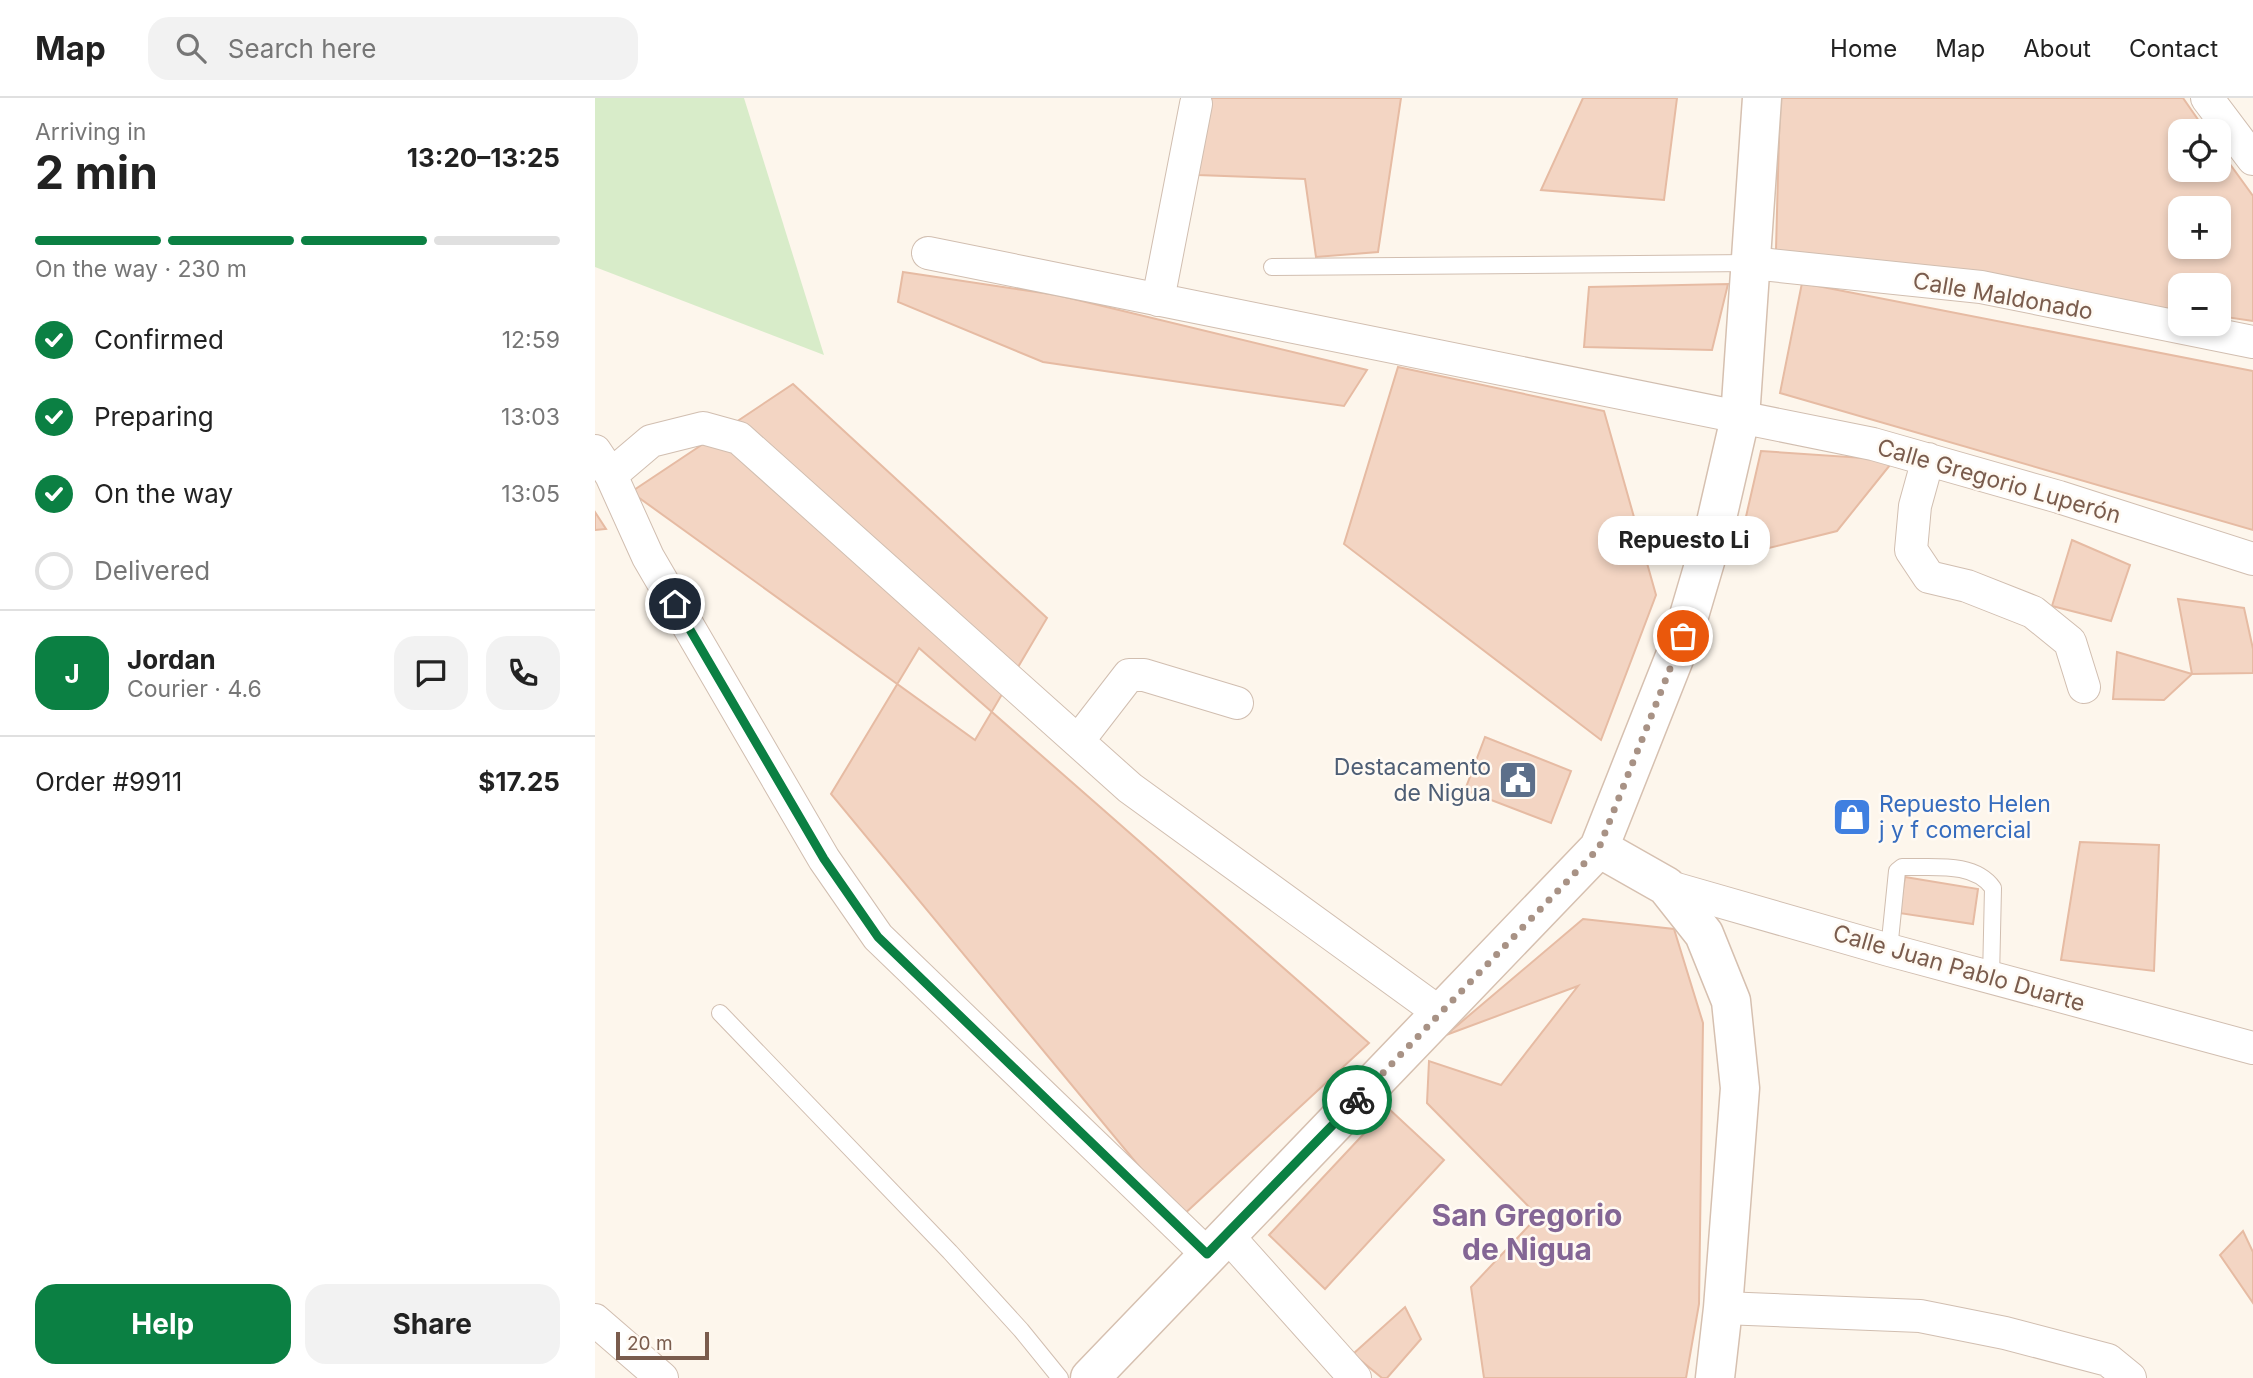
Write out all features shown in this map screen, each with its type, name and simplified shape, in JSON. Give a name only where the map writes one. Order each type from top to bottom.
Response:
[{"type":"street","points":[[1090,1378],[1599,848],[1683,636],[1714,531],[1740,418],[1762,98]]},
{"type":"street","points":[[2207,98],[2253,159]]},
{"type":"street","points":[[1158,300],[1196,104]]},
{"type":"street","name":"Calle Gregorio Luperón","points":[[928,253],[1873,444],[2060,497],[2253,559]]},
{"type":"street","name":"Calle Maldonado","points":[[1751,262],[1981,287],[2253,342]]},
{"type":"street","points":[[1355,1378],[1217,1245],[878,937],[824,859],[648,557],[603,463],[651,441],[702,428],[739,438],[1130,788],[1440,1013]]},
{"type":"street","points":[[1928,459],[1915,506],[1911,550],[1929,577],[1967,586],[2033,612],[2070,642],[2084,687]]},
{"type":"street","points":[[1078,741],[1129,675],[1145,675],[1237,703]]},
{"type":"street","points":[[1599,848],[1666,886],[1704,934],[1731,1001],[1740,1088],[1715,1378]]},
{"type":"street","name":"Calle Juan Pablo Duarte","points":[[1666,886],[1889,950],[2253,1048]]},
{"type":"street","points":[[1723,1308],[1920,1316],[2005,1333],[2108,1360],[2130,1378]]},
{"type":"street","points":[[595,1320],[661,1378]]},
{"type":"lane","points":[[1272,267],[1751,262]]},
{"type":"lane","points":[[1889,950],[1897,871],[1902,867],[1969,870],[1986,878],[1993,888],[1991,978]]},
{"type":"lane","points":[[720,1013],[950,1252],[1021,1330],[1060,1378]]},
{"type":"green space","points":[[595,98],[744,98],[824,355],[595,267]]},
{"type":"building","points":[[1205,98],[1401,98],[1378,252],[1316,257],[1305,179],[1198,175]]},
{"type":"building","points":[[1583,98],[1677,98],[1664,200],[1541,190]]},
{"type":"building","points":[[1780,98],[2183,98],[2198,119],[2168,119],[2168,182],[2231,182],[2231,166],[2253,196],[2253,321],[2231,318],[2231,273],[2168,273],[2168,309],[1776,250]]},
{"type":"building","points":[[903,272],[1057,295],[1367,370],[1344,406],[1043,362],[898,302]]},
{"type":"building","points":[[1802,283],[2253,371],[2253,530],[1780,393]]},
{"type":"building","points":[[1728,284],[1712,350],[1584,347],[1589,287]]},
{"type":"building","points":[[1398,367],[1604,411],[1656,595],[1601,740],[1344,544]]},
{"type":"building","points":[[793,384],[1047,618],[975,740],[631,492]]},
{"type":"building","points":[[1761,451],[1894,460],[1837,531],[1737,556]]},
{"type":"building","points":[[595,512],[606,529],[595,530]]},
{"type":"building","points":[[2072,540],[2130,565],[2111,621],[2052,606]]},
{"type":"building","points":[[2178,599],[2244,608],[2253,649],[2253,673],[2192,674]]},
{"type":"building","points":[[919,648],[1369,1043],[1181,1217],[831,794]]},
{"type":"building","points":[[2117,652],[2192,674],[2164,700],[2113,699]]},
{"type":"building","name":"Destacamento de Nigua","points":[[1485,737],[1571,771],[1551,823],[1465,790]]},
{"type":"building","points":[[2080,842],[2159,845],[2154,971],[2061,960]]},
{"type":"building","points":[[1905,877],[1978,889],[1973,924],[1899,913]]},
{"type":"building","points":[[1583,919],[1674,929],[1703,1023],[1699,1304],[1686,1378],[1484,1378],[1471,1287],[1538,1216],[1427,1103],[1429,1061],[1501,1085],[1578,986],[1446,1035]]},
{"type":"building","points":[[1388,1108],[1444,1160],[1325,1289],[1269,1235]]},
{"type":"building","points":[[2243,1231],[2253,1252],[2253,1303],[2220,1255]]},
{"type":"building","points":[[1405,1307],[1421,1339],[1387,1378],[1382,1378],[1353,1354]]},
{"type":"way so far","points":[[1357,1100],[1599,848],[1683,636]]},
{"type":"place","name":"Repuesto Li","points":[[1683,636]]},
{"type":"place","name":"Destacamento de Nigua","points":[[1518,780]]},
{"type":"place","name":"Repuesto Helen j y f comercial","points":[[1852,817]]},
{"type":"district","name":"San Gregorio de Nigua","points":[[1527,1232]]},
{"type":"route","points":[[675,604],[824,859],[878,937],[1207,1254],[1357,1100]]}]
